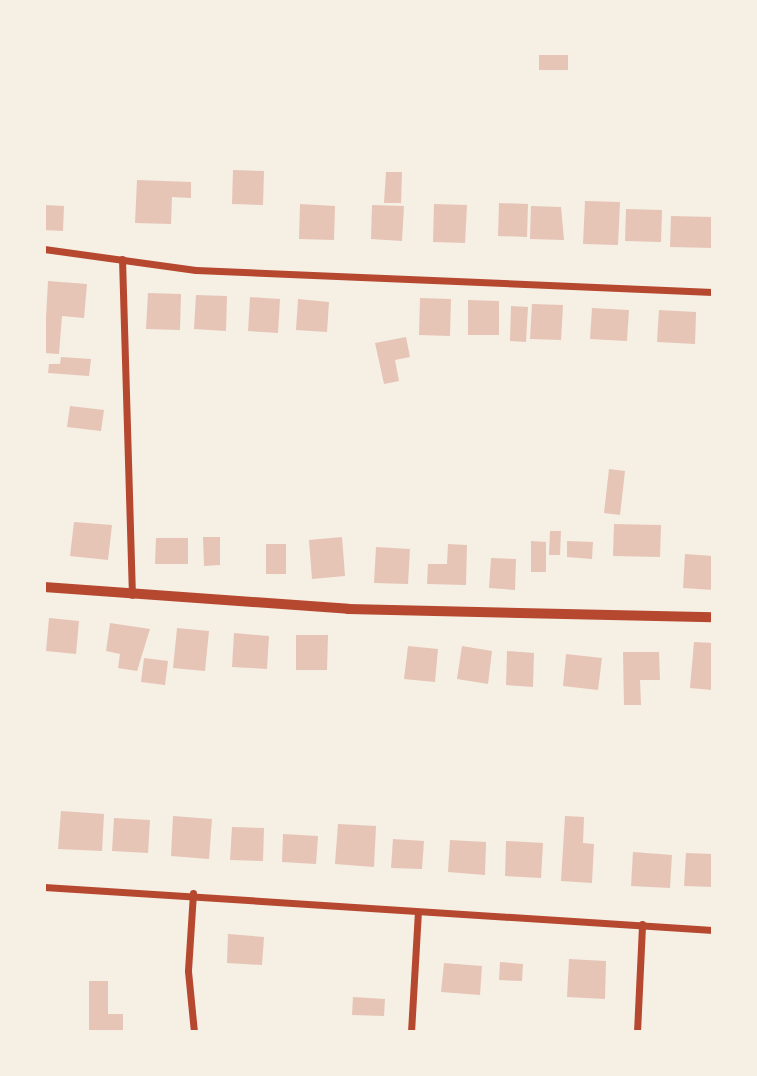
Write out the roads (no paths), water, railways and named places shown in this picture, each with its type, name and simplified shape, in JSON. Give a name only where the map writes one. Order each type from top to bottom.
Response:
[{"type":"street","points":[[44,249],[197,270],[713,292]]},
{"type":"street","points":[[122,259],[132,596]]},
{"type":"street","points":[[44,587],[132,596],[348,609],[713,617]]},
{"type":"street","points":[[44,887],[193,893],[418,912],[713,930]]},
{"type":"street","points":[[193,893],[188,971],[194,1032]]},
{"type":"street","points":[[411,1032],[418,912]]},
{"type":"street","points":[[637,1032],[642,924]]}]
